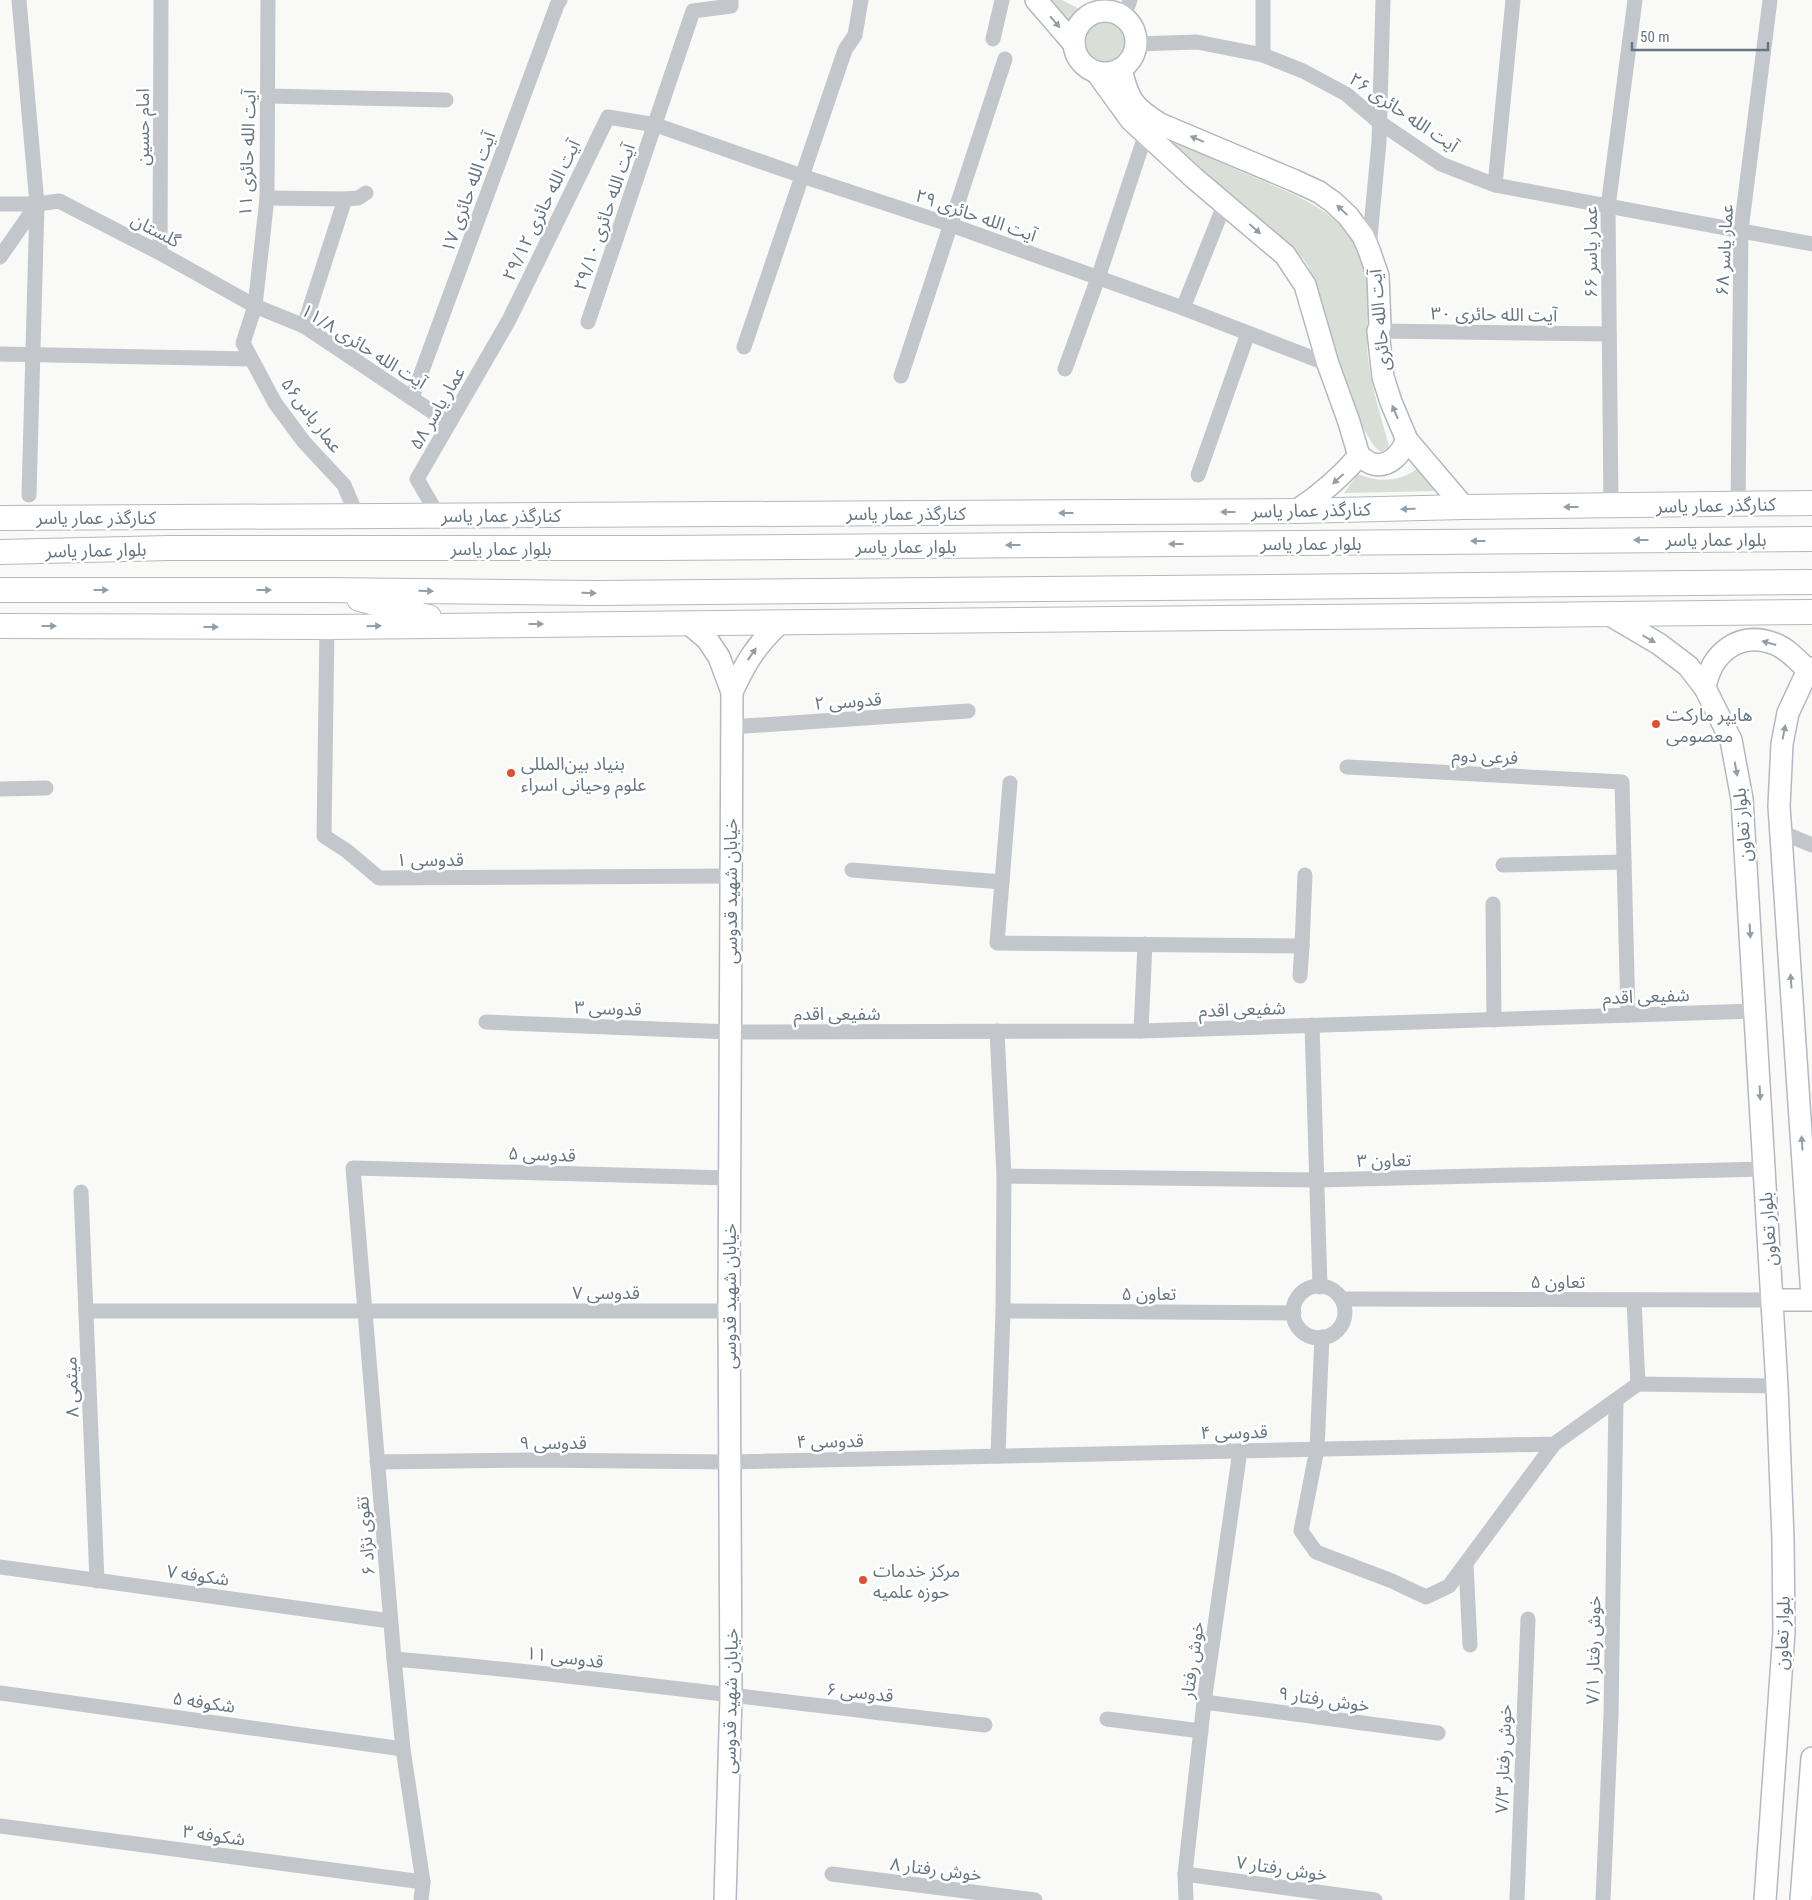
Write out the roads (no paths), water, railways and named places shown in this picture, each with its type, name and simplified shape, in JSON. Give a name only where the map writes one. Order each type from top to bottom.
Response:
[{"type":"main road","points":[[1036,0],[1074,44]]},
{"type":"main road","points":[[1086,0],[1120,10],[1133,29],[1136,44],[1130,62],[1121,69],[1107,74],[1098,72],[1088,69],[1076,54],[1075,34],[1083,20],[1098,12],[1120,10]]},
{"type":"main road","name":"آیت الله حائری","points":[[1121,69],[1125,89],[1132,102],[1143,113],[1160,124],[1319,192],[1348,216],[1363,236],[1378,276],[1380,326],[1378,331],[1383,377],[1391,402],[1407,440],[1464,507]]},
{"type":"main road","points":[[1098,72],[1131,120],[1194,178],[1285,255],[1305,285],[1358,456],[1373,464],[1390,462],[1401,452],[1407,440]]},
{"type":"main road","points":[[1296,511],[1313,500],[1343,474],[1358,456]]},
{"type":"main road","name":"کنارگذر عمار یاسر","points":[[0,518],[1296,511],[1812,503]]},
{"type":"main road","points":[[659,515],[659,548]]},
{"type":"main road","points":[[87,550],[206,517]]},
{"type":"main road","name":"بلوار عمار یاسر","points":[[0,552],[1812,539]]},
{"type":"main road","points":[[0,590],[324,590],[605,593],[1812,582]]},
{"type":"main road","points":[[324,590],[457,624]]},
{"type":"main road","points":[[0,626],[327,627],[457,624],[1812,612]]},
{"type":"main road","name":"بلوار تعاون","points":[[1608,614],[1659,644],[1688,666],[1705,688],[1731,740],[1742,799],[1778,1386],[1784,1632],[1765,1900]]},
{"type":"main road","points":[[732,692],[747,661],[762,639],[781,622]]},
{"type":"main road","points":[[688,623],[707,639],[719,657],[732,692]]},
{"type":"main road","points":[[1705,688],[1708,674],[1714,662],[1723,651],[1735,644],[1749,640],[1762,640],[1776,644],[1810,669],[1788,713],[1782,744],[1779,806],[1812,1298],[1772,1300]]},
{"type":"main road","name":"خیابان شهید قدوسی","points":[[724,1900],[732,1696],[729,1462],[729,1178],[732,692]]},
{"type":"main road","points":[[1801,1900],[1812,1758]]},
{"type":"street","points":[[19,0],[37,204],[30,495]]},
{"type":"street","name":"امام حسین","points":[[160,253],[161,0]]},
{"type":"street","name":"آیت الله حائری ۱۱","points":[[255,306],[266,198],[268,0]]},
{"type":"street","name":"آیت الله حائری ۱۷","points":[[412,398],[553,14],[560,0]]},
{"type":"street","name":"آیت الله حائری ۲۹/۱۰","points":[[588,322],[693,11],[731,6],[731,0]]},
{"type":"street","points":[[744,347],[845,50],[855,35],[861,0]]},
{"type":"street","points":[[993,39],[1002,0]]},
{"type":"street","points":[[1263,0],[1263,55]]},
{"type":"street","points":[[1369,250],[1379,142],[1383,0]]},
{"type":"street","points":[[1494,185],[1513,0]]},
{"type":"street","name":"عمار یاسر ۶۶","points":[[1611,507],[1608,207],[1636,0]]},
{"type":"street","name":"عمار یاسر ۶۸","points":[[1738,504],[1741,230],[1770,0]]},
{"type":"street","name":"آیت الله حائری ۲۶","points":[[1136,44],[1197,42],[1263,55],[1303,71],[1346,94],[1379,122],[1441,164],[1494,185],[1812,244]]},
{"type":"street","points":[[901,376],[1005,59]]},
{"type":"street","points":[[268,96],[446,100]]},
{"type":"street","name":"آیت الله حائری ۲۹","points":[[608,117],[656,125],[951,225],[1183,308],[1328,364]]},
{"type":"street","name":"آیت الله حائری ۲۹/۱۲","points":[[509,320],[608,117]]},
{"type":"street","points":[[1065,369],[1098,278],[1146,133]]},
{"type":"street","points":[[266,198],[345,199],[358,198],[366,193]]},
{"type":"street","points":[[304,326],[345,199]]},
{"type":"street","name":"گلستان","points":[[0,204],[37,204],[59,201],[160,253],[255,306]]},
{"type":"street","points":[[1183,308],[1225,203]]},
{"type":"street","points":[[0,257],[37,204]]},
{"type":"street","name":"آیت الله حائری ۱۱/۸","points":[[255,306],[304,326],[449,423]]},
{"type":"street","name":"عمار یاس۵۶","points":[[255,306],[243,343],[274,403],[304,442],[344,485],[357,516]]},
{"type":"street","name":"عمار یاسر ۵۸","points":[[438,515],[417,478],[509,320]]},
{"type":"street","name":"آیت الله حائری ۳۰","points":[[1378,331],[1609,334]]},
{"type":"street","points":[[1198,475],[1248,333]]},
{"type":"street","points":[[0,354],[251,359]]},
{"type":"street","name":"قدوسی ۱","points":[[327,627],[324,836],[347,851],[379,878],[730,876]]},
{"type":"street","name":"قدوسی ۲","points":[[731,728],[968,712]]},
{"type":"street","name":"فرعی دوم","points":[[1347,767],[1622,782],[1624,862]]},
{"type":"street","points":[[1010,784],[997,943],[1302,946]]},
{"type":"street","points":[[0,789],[46,788]]},
{"type":"street","points":[[1781,832],[1812,845]]},
{"type":"street","points":[[1503,865],[1624,862],[1628,1015]]},
{"type":"street","points":[[852,870],[1002,882]]},
{"type":"street","points":[[1300,976],[1305,875]]},
{"type":"street","points":[[1493,904],[1494,1020]]},
{"type":"street","points":[[1141,1031],[1144,944]]},
{"type":"street","name":"شفیعی اقدم","points":[[730,1032],[1141,1031],[1755,1011]]},
{"type":"street","name":"قدوسی ۳","points":[[486,1022],[730,1032]]},
{"type":"street","points":[[1312,1025],[1320,1287]]},
{"type":"street","points":[[998,1031],[1004,1176],[1003,1311],[998,1456]]},
{"type":"street","name":"قدوسی ۵","points":[[353,1168],[729,1178]]},
{"type":"street","name":"تقوی نژاد ۶","points":[[353,1168],[390,1621],[403,1749],[423,1882],[421,1900]]},
{"type":"street","name":"تعاون ۳","points":[[1004,1176],[1317,1180],[1764,1168]]},
{"type":"street","name":"میثمی ۸","points":[[81,1192],[97,1581]]},
{"type":"street","points":[[1312,1287],[1329,1287],[1343,1299],[1346,1315],[1338,1331],[1331,1336],[1314,1338],[1299,1329],[1295,1321],[1294,1304],[1304,1291],[1312,1287]]},
{"type":"street","name":"تعاون ۵","points":[[1343,1299],[1772,1300]]},
{"type":"street","points":[[1634,1300],[1638,1384]]},
{"type":"street","name":"قدوسی ۷","points":[[86,1311],[729,1311]]},
{"type":"street","name":"تعاون ۵","points":[[1003,1311],[1294,1313]]},
{"type":"street","points":[[1322,1337],[1317,1449],[1301,1531],[1316,1552],[1392,1581],[1426,1597],[1449,1586],[1554,1444],[1638,1384],[1778,1386]]},
{"type":"street","name":"خوش رفتار ۷/۱","points":[[1603,1900],[1611,1714],[1616,1400]]},
{"type":"street","name":"قدوسی ۴","points":[[729,1462],[1554,1444]]},
{"type":"street","name":"خوش رفتار","points":[[1186,1900],[1185,1874],[1204,1702],[1240,1451]]},
{"type":"street","name":"قدوسی ۹","points":[[377,1462],[532,1460],[729,1462]]},
{"type":"street","points":[[1466,1564],[1470,1645]]},
{"type":"street","name":"شکوفه ۷","points":[[0,1567],[390,1621]]},
{"type":"street","name":"خوش رفتار ۷/۳","points":[[1517,1900],[1528,1618]]},
{"type":"street","name":"قدوسی ۱۱","points":[[394,1659],[527,1671],[732,1696]]},
{"type":"street","name":"شکوفه ۵","points":[[0,1693],[403,1749]]},
{"type":"street","name":"قدوسی ۶","points":[[732,1696],[985,1725]]},
{"type":"street","name":"خوش رفتار ۹","points":[[1204,1702],[1438,1733]]},
{"type":"street","points":[[1107,1719],[1201,1731]]},
{"type":"street","name":"شکوفه ۳","points":[[0,1826],[423,1882]]},
{"type":"street","name":"خوش رفتار ۸","points":[[832,1874],[1035,1900]]},
{"type":"street","name":"خوش رفتار","points":[[1177,1900],[1185,1874]]},
{"type":"street","name":"خوش رفتار ۷","points":[[1185,1874],[1303,1895],[1375,1900]]},
{"type":"place","name":"هایپر مارکت معصومی","points":[[1656,724]]},
{"type":"place","name":"بنیاد بین‌المللی علوم وحیانی اسراء","points":[[511,773]]},
{"type":"place","name":"مرکز خدمات حوزه علمیه","points":[[863,1580]]}]
